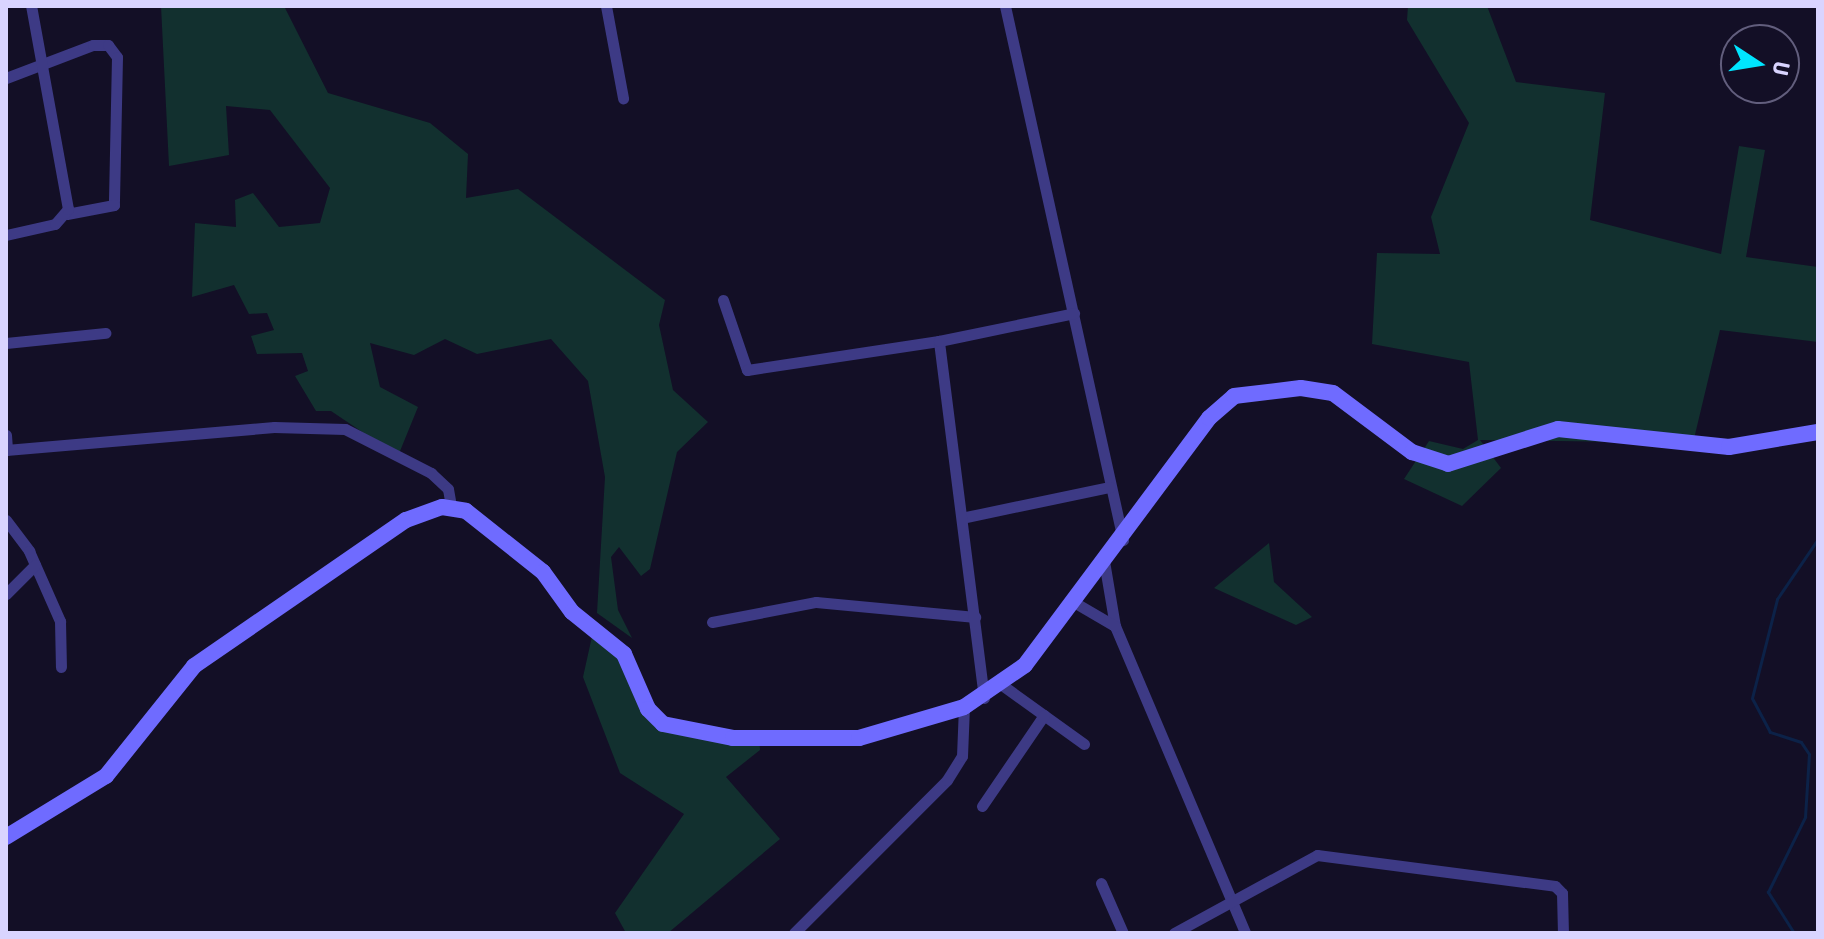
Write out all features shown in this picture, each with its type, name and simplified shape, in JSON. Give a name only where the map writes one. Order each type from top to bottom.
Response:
[{"type":"main road","points":[[6,837],[106,776],[194,666],[406,520],[451,506],[543,572],[572,612],[617,645],[648,709],[674,729],[772,741],[859,738],[964,707],[1002,685],[1123,540],[1220,404],[1250,392],[1333,393],[1412,452],[1448,464],[1558,429],[1729,447],[1818,432]]},
{"type":"street","points":[[31,6],[67,214]]},
{"type":"street","points":[[606,6],[623,98]]},
{"type":"street","points":[[1005,6],[1123,540]]},
{"type":"street","points":[[6,78],[93,45],[108,45],[117,57],[114,205],[67,214],[6,235]]},
{"type":"street","points":[[723,300],[747,370],[939,341],[1074,313]]},
{"type":"street","points":[[6,343],[105,333]]},
{"type":"street","points":[[939,341],[966,517],[984,698]]},
{"type":"street","points":[[6,435],[7,450],[274,427],[345,429],[431,473],[448,489],[451,506]]},
{"type":"street","points":[[966,517],[1110,487]]},
{"type":"street","points":[[6,520],[35,565],[60,621],[61,667]]},
{"type":"street","points":[[1104,561],[1115,626],[1245,933]]},
{"type":"street","points":[[6,594],[35,565]]},
{"type":"street","points":[[1072,601],[1115,626]]},
{"type":"street","points":[[712,622],[816,602],[975,617]]},
{"type":"street","points":[[1002,685],[1084,744]]},
{"type":"street","points":[[794,933],[947,780],[962,756],[964,707]]},
{"type":"street","points":[[982,806],[1044,715]]},
{"type":"street","points":[[1174,933],[1229,899],[1310,856],[1389,862],[1559,887],[1563,933]]},
{"type":"street","points":[[1101,883],[1123,933]]},
{"type":"green space","points":[[161,6],[284,6],[328,93],[430,123],[468,154],[466,198],[518,189],[665,300],[659,325],[673,390],[708,422],[677,452],[650,569],[641,576],[619,547],[611,557],[618,610],[632,638],[597,613],[605,477],[588,381],[551,339],[477,354],[445,339],[414,355],[370,343],[380,387],[418,407],[398,456],[331,411],[316,411],[295,376],[308,371],[302,353],[257,354],[251,336],[274,330],[267,313],[249,314],[234,285],[192,297],[195,223],[236,227],[235,200],[253,193],[279,227],[320,223],[330,188],[270,110],[226,106],[229,155],[169,166]]},
{"type":"green space","points":[[1408,6],[1487,6],[1516,82],[1605,93],[1590,220],[1721,254],[1739,146],[1765,150],[1746,257],[1818,267],[1818,342],[1720,330],[1693,443],[1480,440],[1501,468],[1462,506],[1404,479],[1429,441],[1463,449],[1478,440],[1469,362],[1372,344],[1377,253],[1440,254],[1431,217],[1469,123],[1407,20]]},
{"type":"green space","points":[[1269,543],[1274,582],[1312,617],[1296,625],[1214,588]]},
{"type":"green space","points":[[593,632],[617,652],[646,714],[759,735],[760,750],[726,777],[780,839],[668,933],[626,933],[615,913],[684,814],[620,773],[583,677]]},
{"type":"waterway","points":[[1794,933],[1768,892],[1805,817],[1809,754],[1801,742],[1770,732],[1752,698],[1777,599],[1818,539]]}]
